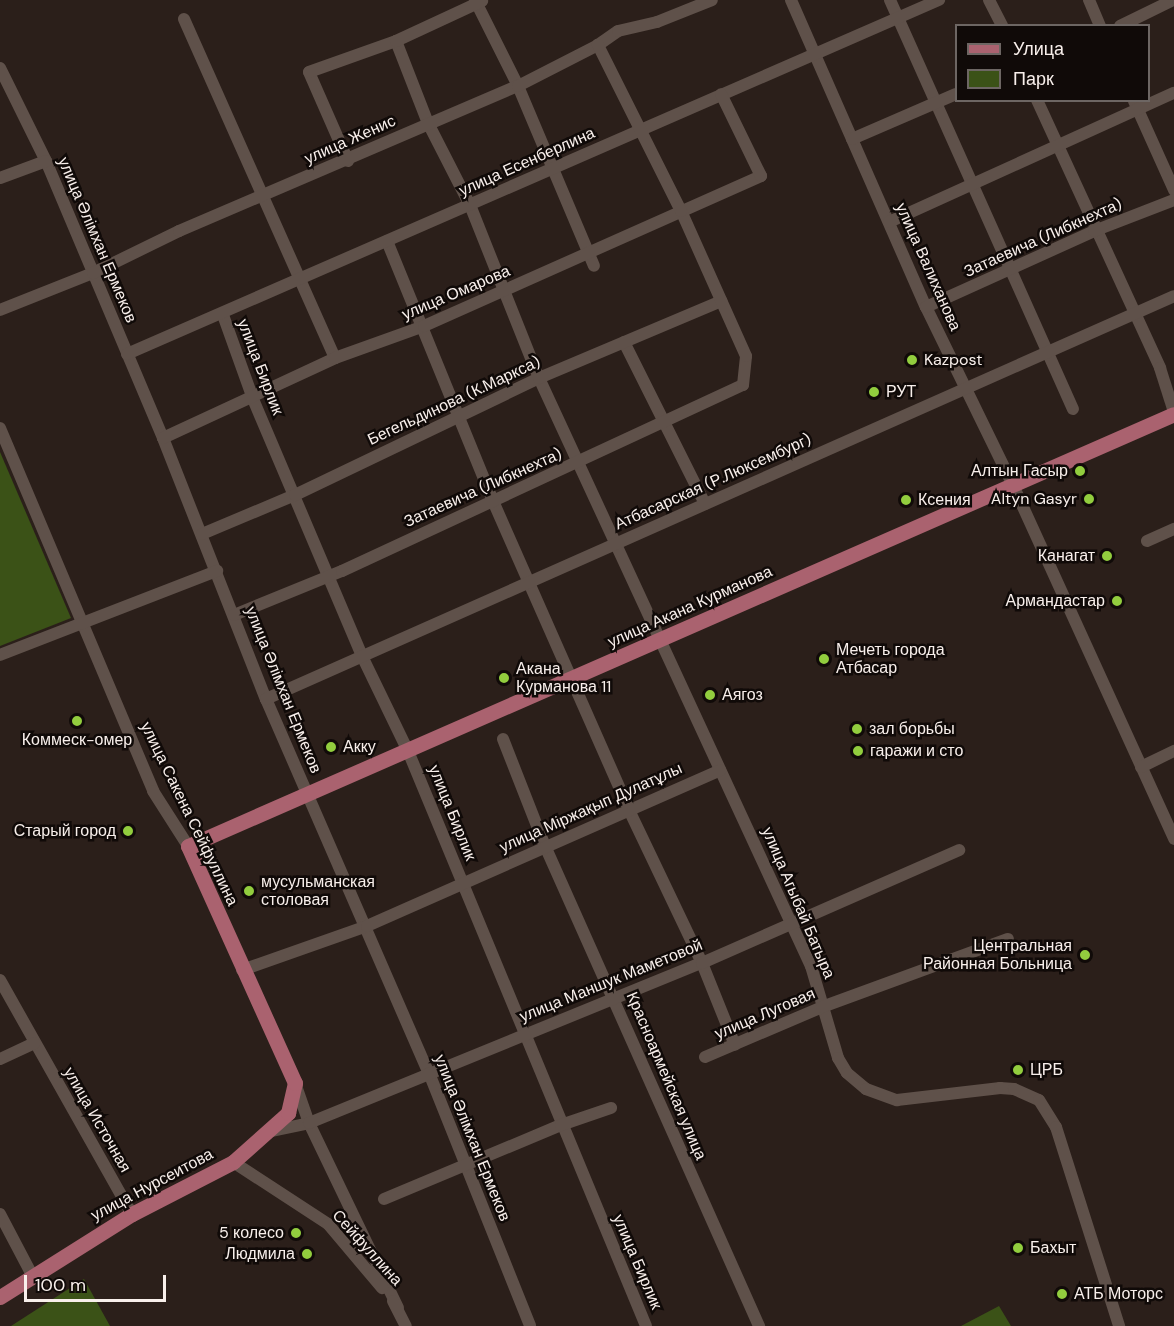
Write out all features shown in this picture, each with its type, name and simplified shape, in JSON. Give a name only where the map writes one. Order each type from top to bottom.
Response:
[{"type":"main road","name":"улица Акана Курманова","points":[[188,846],[1174,413]]},
{"type":"main road","name":"улица Сакена Сейфуллина","points":[[188,846],[242,970],[295,1083]]},
{"type":"main road","name":"улица Нурсеитова","points":[[0,1297],[132,1214],[233,1162],[272,1131],[288,1113],[295,1083]]},
{"type":"street","name":"улица Женис","points":[[0,310],[93,273],[262,196],[518,86],[598,45],[618,31],[657,22],[712,0]]},
{"type":"street","name":"улица Валиханова","points":[[791,0],[926,307],[1013,485],[1174,840]]},
{"type":"street","points":[[890,0],[1074,409]]},
{"type":"street","name":"улица Есенберлина","points":[[127,354],[223,315],[721,94],[816,57],[939,0]]},
{"type":"street","points":[[989,0],[1001,24]]},
{"type":"street","points":[[1089,0],[1099,24]]},
{"type":"street","points":[[1124,24],[1173,0]]},
{"type":"street","points":[[348,161],[309,72],[396,41],[478,1],[518,86],[551,169],[594,266]]},
{"type":"street","points":[[184,19],[335,358]]},
{"type":"street","name":"улица Агыбай Батыра","points":[[396,41],[428,123],[470,205],[506,290],[539,378],[614,545],[791,922],[810,966],[838,1058],[847,1073],[877,1094],[897,1100],[1014,1089],[1039,1100],[1056,1127],[1119,1326]]},
{"type":"street","points":[[598,45],[638,130],[681,211],[721,302]]},
{"type":"street","name":"улица Әлімхан Ермеков","points":[[0,68],[46,162],[163,438],[266,699],[367,926],[429,1073],[530,1326]]},
{"type":"street","points":[[1150,100],[1174,93]]},
{"type":"street","name":"улица Омарова","points":[[163,438],[253,399],[335,358],[424,326],[761,176],[721,94]]},
{"type":"street","points":[[852,139],[955,95]]},
{"type":"street","points":[[1038,102],[1094,231],[1160,368],[1174,413]]},
{"type":"street","points":[[889,222],[972,186],[1135,104],[1174,190]]},
{"type":"street","points":[[0,178],[46,162]]},
{"type":"street","name":"Затаевича (Либкнехта)","points":[[926,307],[1011,271],[1094,231],[1174,200]]},
{"type":"street","points":[[387,241],[424,326],[492,501],[530,582],[629,810],[702,963],[735,1045]]},
{"type":"street","name":"Атбасарская (Р.Люксембург)","points":[[266,699],[1174,296]]},
{"type":"street","name":"Затаевича (Либкнехта)","points":[[234,615],[330,577],[743,385],[746,356],[721,302]]},
{"type":"street","name":"Бегельдинова (К.Маркса)","points":[[202,534],[295,495],[539,378],[721,302]]},
{"type":"street","name":"улица Бирлик","points":[[223,315],[253,399],[362,656],[408,751],[646,1326]]},
{"type":"street","points":[[624,342],[705,504]]},
{"type":"street","name":"улица Сакена Сейфуллина","points":[[0,428],[153,790],[188,846]]},
{"type":"street","points":[[1148,541],[1174,529]]},
{"type":"street","points":[[0,655],[81,621],[217,571]]},
{"type":"street","name":"Красноармейская улица","points":[[503,739],[545,846],[759,1326]]},
{"type":"street","points":[[1141,767],[1174,751]]},
{"type":"street","name":"улица Міржақып Дулатұлы","points":[[242,970],[367,926],[720,770]]},
{"type":"street","name":"улица Маншук Маметовой","points":[[272,1131],[309,1123],[702,963],[959,850]]},
{"type":"street","name":"улица Луговая","points":[[705,1058],[822,1007],[1008,939]]},
{"type":"street","name":"улица Источная","points":[[0,980],[132,1214]]},
{"type":"street","points":[[0,1059],[34,1042]]},
{"type":"street","name":"улица Сакена Сейфуллина","points":[[295,1083],[309,1123],[398,1308]]},
{"type":"street","points":[[384,1199],[465,1168],[561,1125],[611,1108]]},
{"type":"street","name":"Сейфуллина","points":[[233,1162],[328,1224],[398,1308],[406,1326]]},
{"type":"street","points":[[0,1214],[32,1275]]},
{"type":"green space","points":[[0,452],[71,618],[0,646]]},
{"type":"green space","points":[[84,1279],[110,1326],[11,1326]]},
{"type":"green space","points":[[999,1306],[1011,1326],[961,1326]]},
{"type":"place","name":"Kazpost","points":[[912,360]]},
{"type":"place","name":"РУТ","points":[[874,392]]},
{"type":"place","name":"Алтын Гасыр","points":[[1080,471]]},
{"type":"place","name":"Altyn Gasyr","points":[[1089,499]]},
{"type":"place","name":"Ксения","points":[[906,500]]},
{"type":"place","name":"Канагат","points":[[1107,556]]},
{"type":"place","name":"Армандастар","points":[[1117,601]]},
{"type":"place","name":"Мечеть города Атбасар","points":[[824,659]]},
{"type":"place","name":"Акана Курманова 11","points":[[504,678]]},
{"type":"place","name":"Аягоз","points":[[710,695]]},
{"type":"place","name":"Коммеск-омер","points":[[77,721]]},
{"type":"place","name":"зал борьбы","points":[[857,729]]},
{"type":"place","name":"Акку","points":[[331,747]]},
{"type":"place","name":"гаражи и сто","points":[[858,751]]},
{"type":"place","name":"Старый город","points":[[128,831]]},
{"type":"place","name":"мусульманская столовая","points":[[249,891]]},
{"type":"place","name":"Центральная Районная Больница","points":[[1085,955]]},
{"type":"place","name":"ЦРБ","points":[[1018,1070]]},
{"type":"place","name":"5 колесо","points":[[296,1233]]},
{"type":"place","name":"Бахыт","points":[[1018,1248]]},
{"type":"place","name":"Людмила","points":[[307,1254]]},
{"type":"place","name":"АТБ Моторс","points":[[1062,1294]]}]
